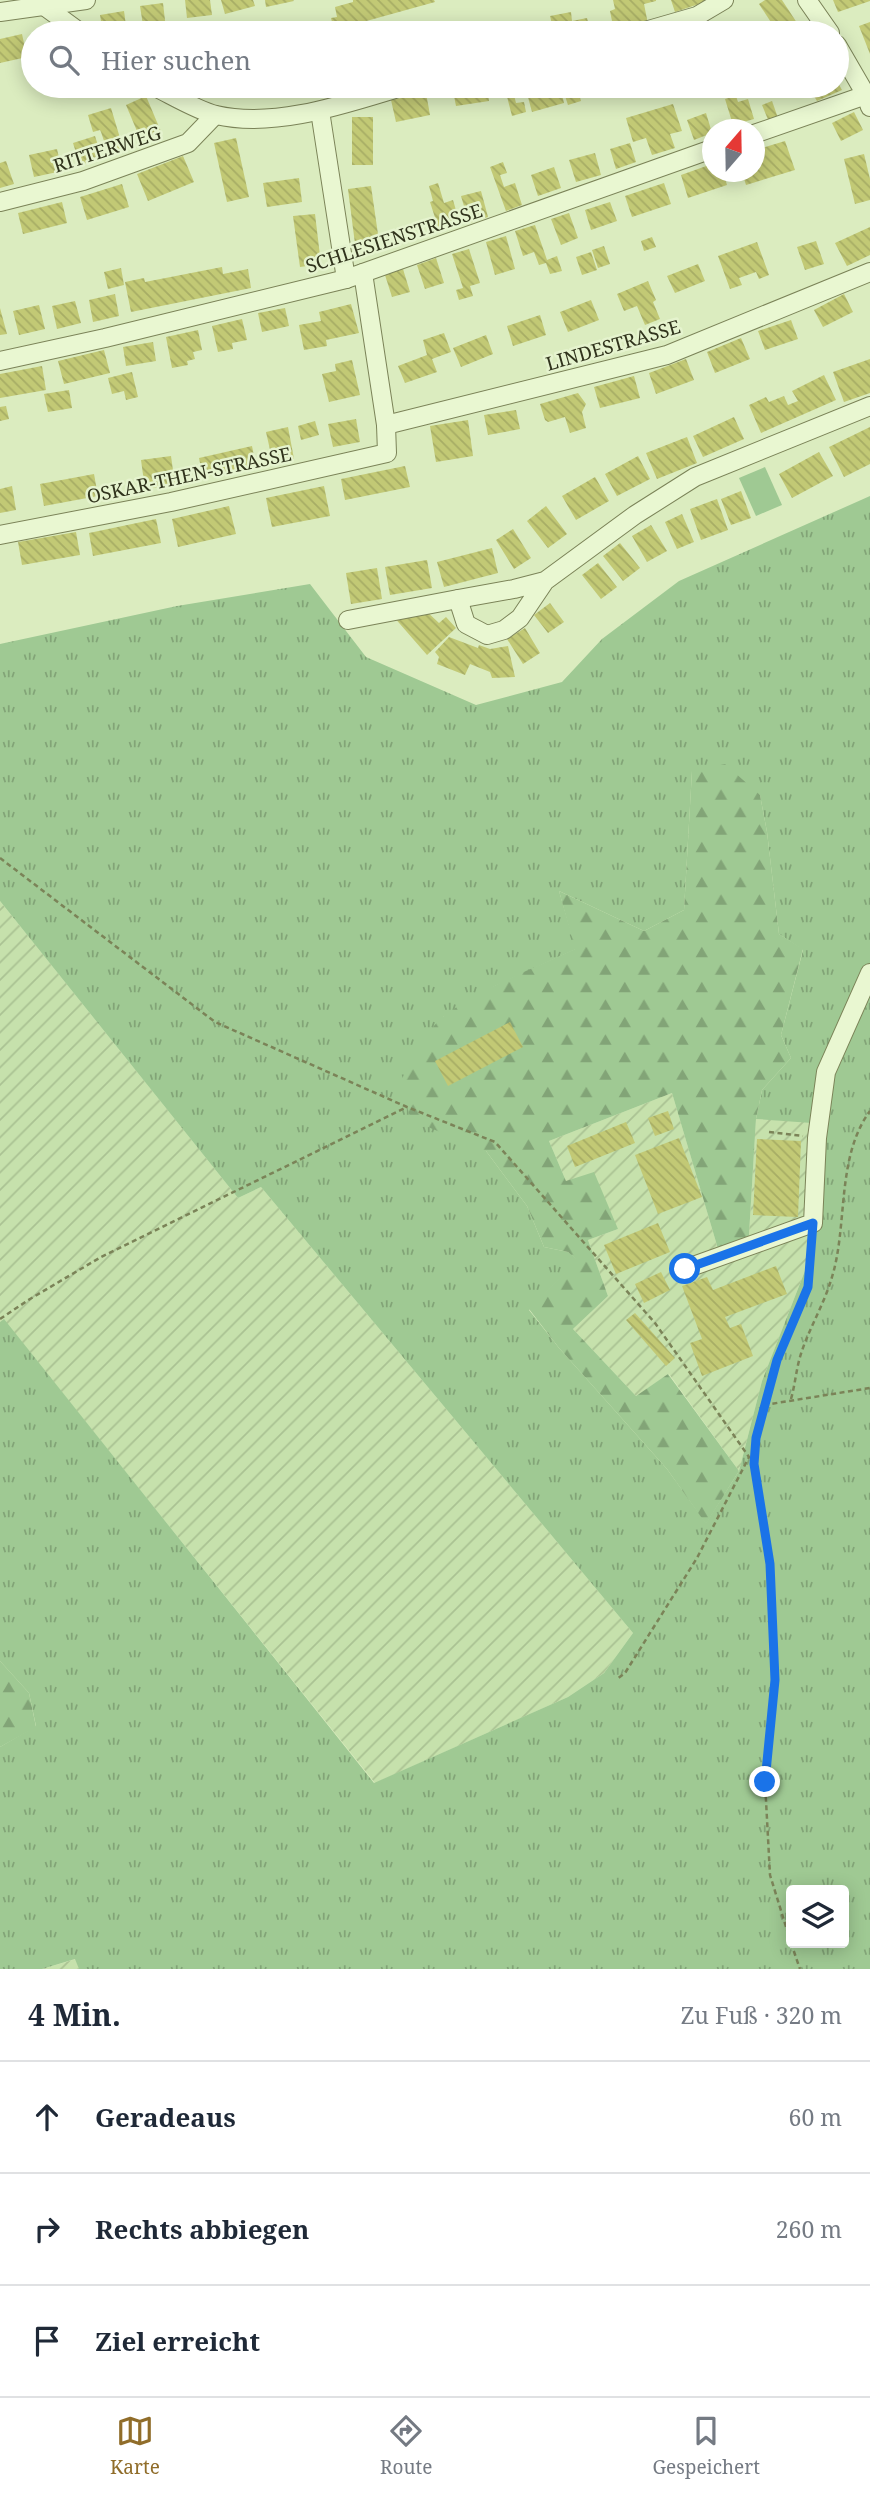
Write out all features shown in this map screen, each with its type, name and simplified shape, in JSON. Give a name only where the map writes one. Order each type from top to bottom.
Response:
[{"type":"street","points":[[0,12],[86,0]]},
{"type":"street","points":[[680,21],[697,16],[724,0]]},
{"type":"street","points":[[807,0],[822,21]]},
{"type":"street","points":[[44,6],[65,21]]},
{"type":"street","points":[[765,130],[868,96],[849,65]]},
{"type":"street","points":[[179,98],[215,115],[259,118],[320,111],[364,98]]},
{"type":"street","points":[[320,111],[386,425]]},
{"type":"street","name":"RITTERWEG","points":[[0,202],[83,181],[188,144],[215,115]]},
{"type":"street","name":"SCHLESIENSTRASSE","points":[[0,361],[355,276],[702,153]]},
{"type":"street","name":"LINDESTRASSE","points":[[386,425],[667,355],[870,272]]},
{"type":"street","points":[[348,620],[545,581],[695,477],[870,406]]},
{"type":"street","name":"OSKAR-THEN-STRASSE","points":[[0,535],[171,502],[387,453],[386,425]]},
{"type":"street","points":[[458,599],[466,624],[487,635],[504,630],[520,618],[545,581]]},
{"type":"street","points":[[685,1269],[813,1223],[817,1138],[826,1072],[870,973]]},
{"type":"path","points":[[0,858],[215,1022],[407,1107],[495,1142],[655,1323],[750,1457],[697,1558],[625,1673],[617,1679]]},
{"type":"path","points":[[0,1319],[30,1298],[101,1257],[407,1107]]},
{"type":"path","points":[[791,1399],[800,1357],[832,1279],[839,1250],[842,1202],[848,1168],[862,1121],[870,1111]]},
{"type":"path","points":[[769,1132],[817,1138]]},
{"type":"path","points":[[786,1927],[770,1875],[765,1782],[775,1680],[770,1564],[754,1464],[756,1438],[777,1360],[808,1287],[813,1223]]},
{"type":"path","points":[[764,1405],[870,1388]]},
{"type":"path","points":[[793,1948],[800,1969]]},
{"type":"green space","points":[[765,467],[782,505],[756,516],[739,478]]},
{"type":"green space","points":[[870,496],[870,1969],[79,1969],[75,1959],[42,1969],[0,1969],[0,1747],[36,1726],[29,1693],[0,1661],[0,1322],[4,1319],[374,1783],[568,1697],[604,1673],[633,1633],[261,1187],[238,1198],[0,901],[0,644],[177,606],[310,584],[366,657],[476,705],[562,682],[602,639],[679,581]],"holes":[[[692,771],[760,795],[779,934],[803,950],[781,1035],[791,1058],[762,1090],[756,1119],[812,1123],[808,1263],[762,1381],[739,1471],[706,1523],[667,1469],[559,1348],[529,1310],[578,1260],[568,1252],[544,1247],[527,1206],[486,1151],[443,1017],[495,986],[576,949],[559,891],[644,931],[684,910]]]},
{"type":"green space","points":[[725,764],[760,795],[779,934],[803,949],[781,1035],[791,1058],[762,1090],[756,1119],[748,1251],[721,1259],[672,1093],[549,1141],[566,1181],[594,1172],[618,1229],[588,1240],[608,1296],[573,1329],[636,1396],[668,1374],[739,1471],[706,1524],[667,1469],[559,1348],[529,1309],[577,1260],[568,1252],[544,1247],[527,1206],[486,1151],[411,1120],[400,1083],[426,1037],[445,1015],[492,987],[575,949],[559,891],[644,931],[684,910],[692,771]]},
{"type":"green space","points":[[0,901],[238,1198],[261,1187],[633,1633],[604,1673],[568,1697],[375,1783],[4,1320],[0,1322]]},
{"type":"green space","points":[[672,1093],[721,1259],[748,1250],[756,1119],[812,1122],[808,1263],[762,1381],[739,1471],[669,1374],[636,1396],[573,1329],[608,1296],[588,1240],[618,1229],[566,1181],[549,1141]]},
{"type":"green space","points":[[0,1661],[29,1693],[36,1727],[0,1747]]},
{"type":"green space","points":[[76,1959],[79,1969],[42,1969]]},
{"type":"building","points":[[185,0],[210,0],[212,15],[187,18]]},
{"type":"building","points":[[221,0],[253,0],[255,6],[225,14]]},
{"type":"building","points":[[265,0],[293,0],[294,1],[266,7]]},
{"type":"building","points":[[613,0],[656,0],[644,4],[647,21],[612,21],[610,11],[615,9]]},
{"type":"building","points":[[671,0],[711,0],[675,12]]},
{"type":"building","points":[[765,0],[782,0],[796,21],[770,21],[759,4]]},
{"type":"building","points":[[833,0],[870,0],[870,1],[838,12]]},
{"type":"building","points":[[353,2],[435,2],[366,21],[332,21],[331,18],[337,17],[335,7]]},
{"type":"building","points":[[163,3],[165,21],[142,21],[140,6]]},
{"type":"building","points":[[124,11],[125,21],[101,21],[100,15]]},
{"type":"building","points":[[571,12],[572,21],[551,21],[550,16]]},
{"type":"building","points":[[870,22],[870,54],[859,26]]},
{"type":"building","points":[[21,34],[21,58],[0,63],[0,39]]},
{"type":"building","points":[[147,98],[162,134],[142,143],[126,105]]},
{"type":"building","points":[[427,98],[430,115],[396,122],[391,100]]},
{"type":"building","points":[[454,98],[489,98],[489,101],[456,106]]},
{"type":"building","points":[[507,98],[515,98],[516,103],[524,102],[526,112],[512,116]]},
{"type":"building","points":[[528,98],[563,98],[564,103],[532,112]]},
{"type":"building","points":[[566,98],[580,98],[581,101],[568,105]]},
{"type":"building","points":[[737,98],[738,102],[748,99],[754,119],[731,119],[725,99]]},
{"type":"building","points":[[772,101],[778,118],[769,122],[762,105]]},
{"type":"building","points":[[673,104],[682,131],[670,134],[675,148],[652,155],[646,138],[633,142],[626,118]]},
{"type":"building","points":[[111,108],[123,148],[108,153],[100,130],[93,132],[88,115]]},
{"type":"building","points":[[854,112],[863,130],[841,141],[832,123]]},
{"type":"building","points":[[706,113],[708,119],[702,119],[702,137],[694,140],[687,120]]},
{"type":"building","points":[[352,117],[373,117],[373,165],[352,165]]},
{"type":"building","points":[[95,136],[102,158],[80,165],[73,143]]},
{"type":"building","points":[[236,138],[249,197],[227,202],[214,143]]},
{"type":"building","points":[[785,141],[795,170],[765,179],[765,147]]},
{"type":"building","points":[[630,143],[636,162],[616,169],[610,149]]},
{"type":"building","points":[[57,149],[62,171],[34,177],[29,155]]},
{"type":"building","points":[[595,153],[601,175],[576,182],[569,160]]},
{"type":"building","points":[[864,154],[870,179],[870,200],[855,204],[844,159]]},
{"type":"building","points":[[183,156],[194,182],[148,201],[137,174]]},
{"type":"building","points":[[6,161],[14,184],[0,188],[0,163]]},
{"type":"building","points":[[503,162],[507,173],[500,175],[504,187],[515,183],[522,205],[506,211],[490,167]]},
{"type":"building","points":[[554,167],[561,188],[538,196],[531,175]]},
{"type":"building","points":[[702,168],[702,182],[726,182],[727,185],[688,198],[681,175]]},
{"type":"building","points":[[299,178],[302,202],[267,207],[263,183]]},
{"type":"building","points":[[438,183],[444,203],[453,200],[460,224],[439,230],[430,202],[433,201],[429,186]]},
{"type":"building","points":[[664,183],[671,204],[632,217],[625,196]]},
{"type":"building","points":[[122,184],[129,207],[87,220],[80,197]]},
{"type":"building","points":[[371,186],[379,241],[355,244],[348,189]]},
{"type":"building","points":[[481,191],[488,217],[469,223],[461,196]]},
{"type":"building","points":[[62,202],[67,223],[23,234],[18,213]]},
{"type":"building","points":[[610,202],[617,221],[591,230],[585,210]]},
{"type":"building","points":[[569,213],[578,238],[561,245],[551,219]]},
{"type":"building","points":[[315,214],[321,264],[300,267],[293,216]]},
{"type":"building","points":[[535,225],[547,260],[557,256],[562,271],[550,274],[546,263],[539,265],[534,252],[523,256],[515,231]]},
{"type":"building","points":[[870,227],[870,255],[847,266],[835,243]]},
{"type":"building","points":[[506,236],[515,269],[495,275],[486,242]]},
{"type":"building","points":[[652,237],[656,247],[644,251],[641,241]]},
{"type":"building","points":[[816,241],[824,264],[805,270],[797,247]]},
{"type":"building","points":[[757,242],[769,275],[759,279],[756,272],[739,278],[742,285],[730,289],[718,256]]},
{"type":"building","points":[[604,246],[610,264],[598,268],[592,250]]},
{"type":"building","points":[[469,249],[480,283],[470,286],[473,296],[459,300],[456,290],[463,288],[452,254]]},
{"type":"building","points":[[591,252],[597,270],[582,275],[576,257]]},
{"type":"building","points":[[436,258],[444,283],[425,289],[417,265]]},
{"type":"building","points":[[698,264],[705,281],[675,293],[667,276]]},
{"type":"building","points":[[222,267],[223,274],[248,269],[251,288],[131,312],[125,282],[144,278],[145,282]]},
{"type":"building","points":[[121,268],[124,285],[108,289],[104,272]]},
{"type":"building","points":[[403,269],[410,292],[392,297],[385,275]]},
{"type":"building","points":[[648,281],[660,319],[645,325],[637,306],[624,311],[617,294]]},
{"type":"building","points":[[115,294],[119,316],[93,322],[89,300]]},
{"type":"building","points":[[844,294],[853,312],[823,327],[814,310]]},
{"type":"building","points":[[591,300],[599,320],[568,332],[560,312]]},
{"type":"building","points":[[75,301],[81,323],[57,329],[52,306]]},
{"type":"building","points":[[351,304],[359,333],[326,340],[327,346],[304,350],[299,325],[321,321],[319,312]]},
{"type":"building","points":[[39,305],[45,329],[19,335],[13,311]]},
{"type":"building","points":[[0,308],[7,334],[0,335]]},
{"type":"building","points":[[285,308],[289,326],[262,332],[258,313]]},
{"type":"building","points":[[540,315],[546,335],[513,346],[507,326]]},
{"type":"building","points":[[242,319],[247,340],[232,343],[233,349],[218,352],[212,326]]},
{"type":"building","points":[[791,320],[798,339],[765,350],[758,331]]},
{"type":"building","points":[[198,330],[202,350],[193,352],[195,359],[187,361],[188,365],[172,368],[166,337]]},
{"type":"building","points":[[444,333],[451,352],[432,359],[437,372],[405,383],[398,366],[427,355],[423,340]]},
{"type":"building","points":[[486,335],[493,354],[461,367],[453,348]]},
{"type":"building","points":[[741,338],[750,359],[715,373],[707,352]]},
{"type":"building","points":[[153,342],[156,361],[126,366],[123,347]]},
{"type":"building","points":[[104,350],[110,373],[64,384],[58,361]]},
{"type":"building","points":[[686,359],[694,380],[656,394],[649,373]]},
{"type":"building","points":[[870,359],[870,393],[844,402],[833,372]]},
{"type":"building","points":[[352,360],[360,395],[329,402],[322,374],[336,371],[335,364]]},
{"type":"building","points":[[42,366],[46,390],[0,398],[0,374]]},
{"type":"building","points":[[132,372],[138,397],[126,400],[124,391],[112,394],[108,378]]},
{"type":"building","points":[[824,375],[836,400],[761,433],[749,405],[766,397],[769,402],[784,396],[788,405],[798,401],[792,391]]},
{"type":"building","points":[[634,376],[640,398],[600,408],[594,387]]},
{"type":"building","points":[[69,390],[72,408],[48,412],[44,394]]},
{"type":"building","points":[[578,393],[586,404],[582,412],[586,428],[570,433],[565,417],[548,422],[545,420],[540,404]]},
{"type":"building","points":[[6,406],[9,419],[0,421],[0,407]]},
{"type":"building","points":[[516,410],[520,429],[488,435],[484,415]]},
{"type":"building","points":[[734,417],[744,439],[703,457],[693,436]]},
{"type":"building","points":[[356,419],[360,442],[333,447],[328,424]]},
{"type":"building","points":[[468,420],[473,456],[436,462],[430,426]]},
{"type":"building","points":[[315,421],[319,435],[301,440],[298,426]]},
{"type":"building","points":[[288,427],[294,459],[273,463],[266,432]]},
{"type":"building","points":[[870,427],[870,464],[844,477],[829,447]]},
{"type":"building","points":[[687,437],[697,463],[657,479],[646,453]]},
{"type":"building","points":[[252,446],[256,466],[203,477],[199,458]]},
{"type":"building","points":[[819,452],[833,476],[792,498],[779,474]]},
{"type":"building","points":[[171,456],[175,485],[145,489],[141,460]]},
{"type":"building","points":[[638,456],[650,479],[617,496],[605,474]]},
{"type":"building","points":[[405,466],[410,487],[345,500],[341,479]]},
{"type":"building","points":[[94,474],[98,496],[44,506],[40,484]]},
{"type":"building","points":[[595,477],[609,501],[576,520],[562,496]]},
{"type":"building","points":[[12,486],[16,510],[0,513],[0,489]]},
{"type":"building","points":[[324,486],[330,516],[272,527],[266,498]]},
{"type":"building","points":[[741,491],[751,518],[731,525],[721,499]]},
{"type":"building","points":[[717,499],[728,530],[701,540],[690,509]]},
{"type":"building","points":[[229,506],[236,534],[178,547],[172,519]]},
{"type":"building","points":[[546,506],[567,534],[548,548],[527,521]]},
{"type":"building","points":[[682,514],[694,542],[677,549],[665,522]]},
{"type":"building","points":[[156,519],[161,543],[93,556],[89,533]]},
{"type":"building","points":[[651,525],[667,551],[647,562],[632,536]]},
{"type":"building","points":[[513,529],[531,558],[514,569],[496,540]]},
{"type":"building","points":[[76,532],[80,555],[22,565],[18,542]]},
{"type":"building","points":[[620,543],[640,568],[623,581],[603,556]]},
{"type":"building","points":[[492,548],[498,573],[444,587],[437,562]]},
{"type":"building","points":[[427,560],[432,588],[390,595],[385,567]]},
{"type":"building","points":[[598,563],[617,587],[601,599],[582,575]]},
{"type":"building","points":[[377,568],[382,599],[351,604],[346,573]]},
{"type":"building","points":[[550,603],[564,622],[548,633],[534,615]]},
{"type":"building","points":[[425,610],[439,623],[446,617],[456,628],[427,655],[393,616]]},
{"type":"building","points":[[525,628],[540,653],[523,664],[507,639]]},
{"type":"building","points":[[449,637],[478,648],[479,645],[490,649],[508,646],[515,677],[492,678],[490,672],[470,664],[465,675],[437,664],[439,657],[435,652]]},
{"type":"building","points":[[510,1022],[523,1047],[448,1086],[435,1061]]},
{"type":"building","points":[[668,1111],[674,1129],[655,1136],[648,1118]]},
{"type":"building","points":[[626,1122],[635,1143],[575,1167],[567,1146]]},
{"type":"building","points":[[679,1138],[702,1197],[658,1214],[635,1155]]},
{"type":"building","points":[[757,1139],[801,1141],[798,1217],[753,1215]]},
{"type":"building","points":[[658,1223],[670,1252],[616,1274],[604,1245]]},
{"type":"building","points":[[776,1266],[787,1294],[725,1317],[730,1328],[741,1324],[753,1356],[702,1376],[690,1343],[702,1339],[682,1286],[707,1277],[713,1290]]},
{"type":"building","points":[[661,1272],[670,1290],[644,1303],[635,1284]]},
{"type":"building","points":[[635,1313],[675,1358],[666,1366],[626,1320]]},
{"type":"route","points":[[685,1269],[813,1223],[808,1287],[777,1360],[756,1438],[754,1464],[770,1564],[775,1680],[765,1782]]}]
